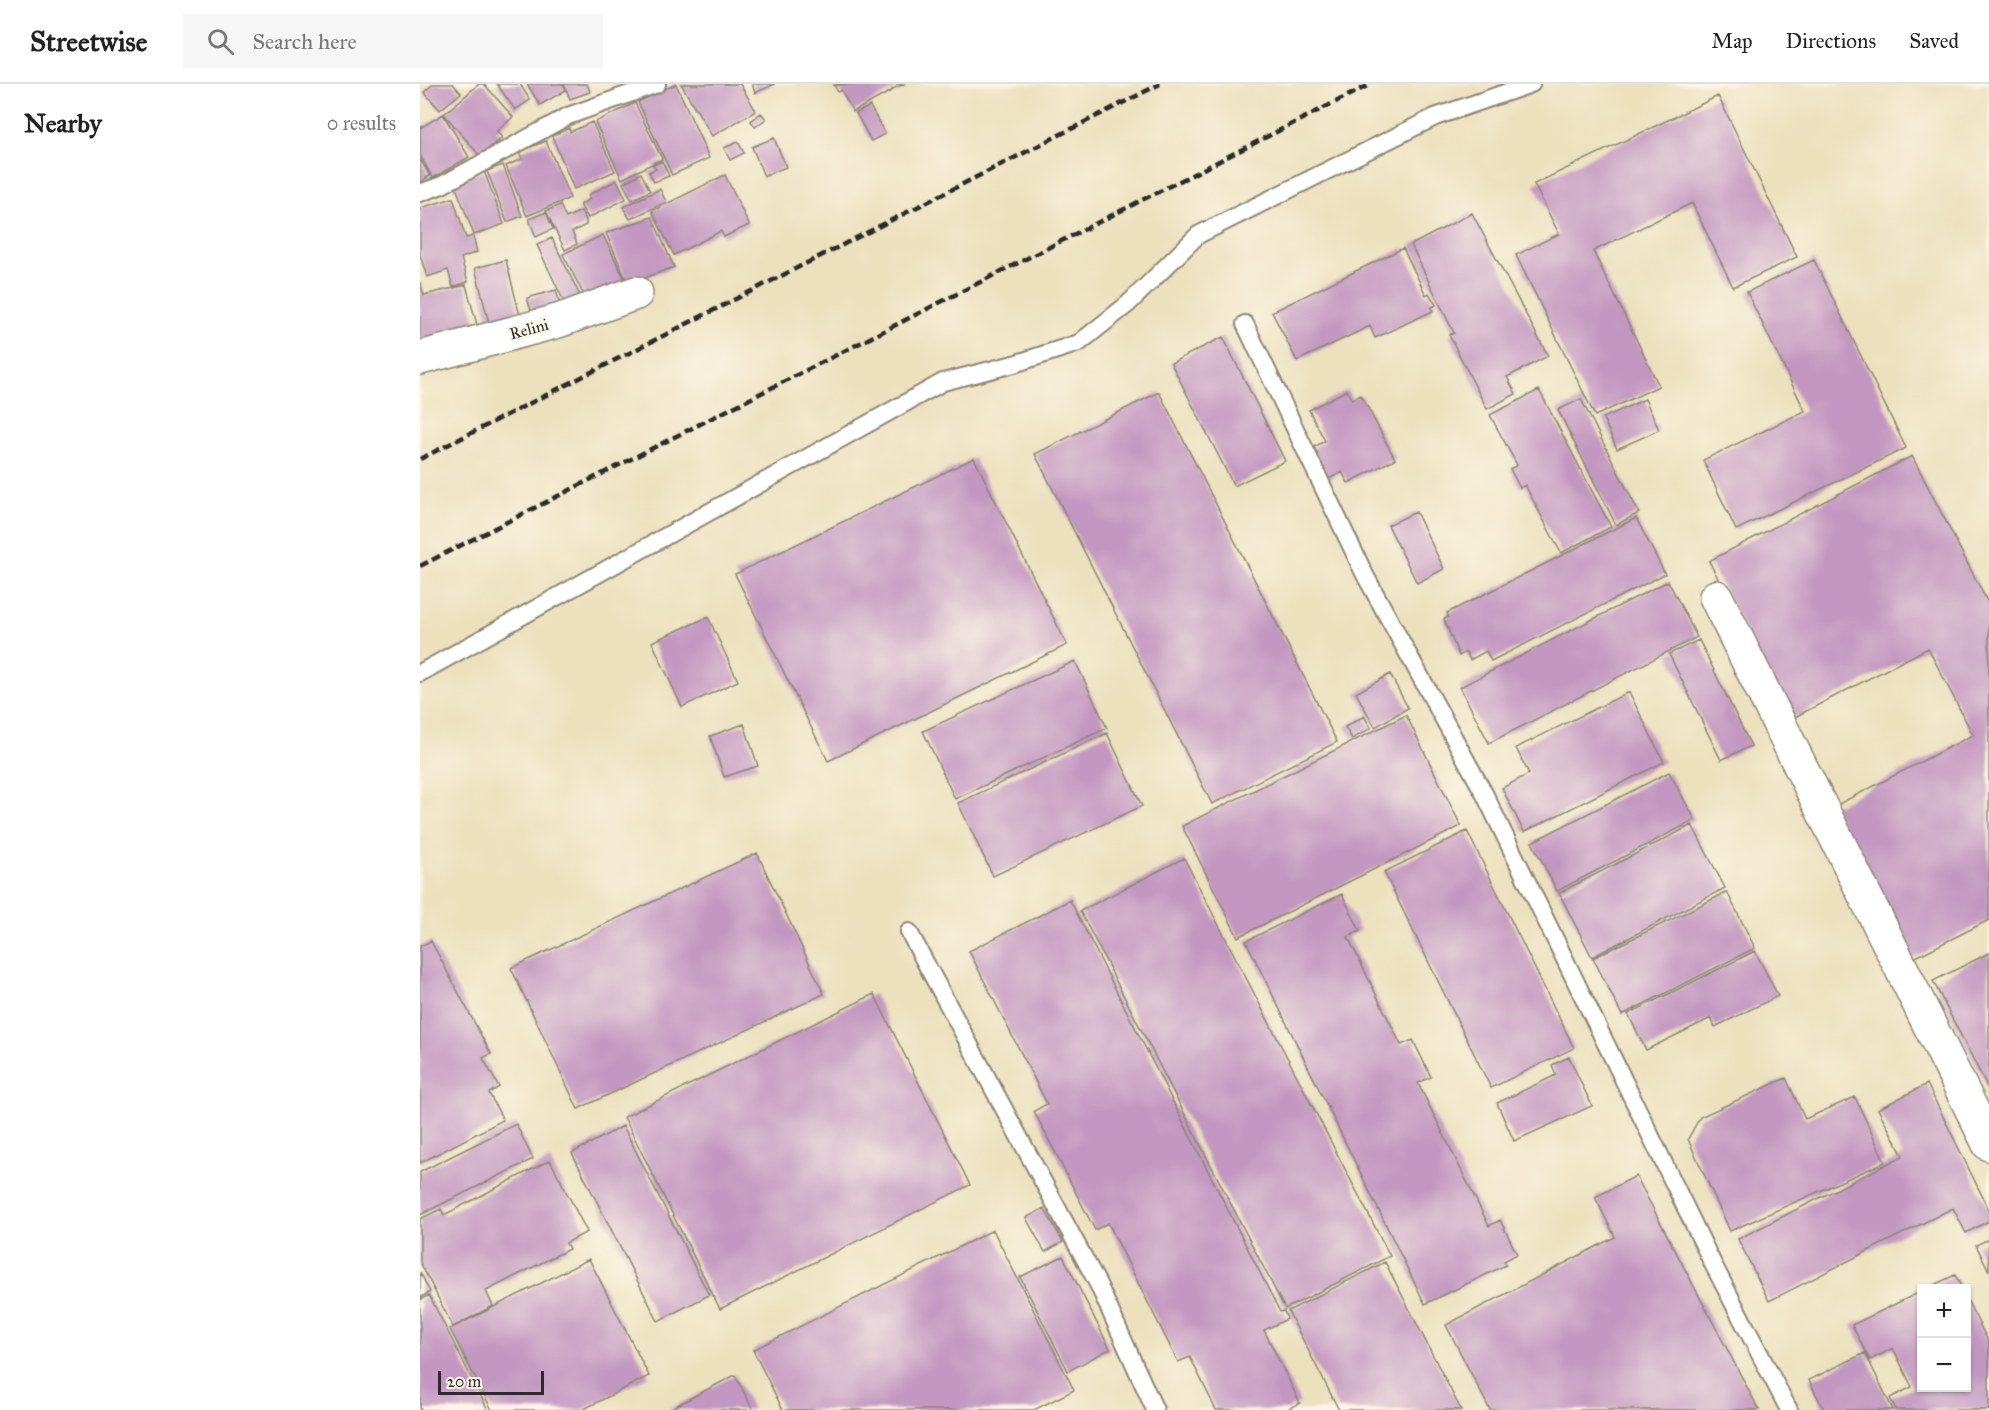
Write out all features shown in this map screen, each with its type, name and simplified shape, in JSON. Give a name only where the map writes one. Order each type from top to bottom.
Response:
[{"type":"street","name":"Relini","points":[[420,358],[558,321],[636,293]]},
{"type":"street","points":[[1716,597],[1989,1144]]},
{"type":"lane","points":[[420,193],[442,185],[568,116],[657,84]]},
{"type":"lane","points":[[420,673],[943,382],[1014,364],[1079,343],[1128,304],[1198,235],[1435,117],[1530,84]]},
{"type":"lane","points":[[1245,324],[1365,575],[1484,793],[1713,1264],[1789,1410]]},
{"type":"lane","points":[[909,932],[1098,1284],[1155,1410]]},
{"type":"building","points":[[433,84],[453,84],[461,93],[440,110],[424,92]]},
{"type":"building","points":[[479,84],[484,84],[513,117],[497,131],[502,138],[480,156],[444,114]]},
{"type":"building","points":[[497,84],[520,84],[530,100],[515,110]]},
{"type":"building","points":[[527,84],[563,84],[566,90],[540,105]]},
{"type":"building","points":[[564,84],[587,84],[590,92],[570,99]]},
{"type":"building","points":[[676,84],[709,158],[672,175],[638,102]]},
{"type":"building","points":[[681,84],[740,84],[756,111],[712,136]]},
{"type":"building","points":[[752,84],[775,84],[755,93]]},
{"type":"building","points":[[905,84],[853,112],[841,90],[838,92],[834,85]]},
{"type":"building","points":[[1718,96],[1797,257],[1733,287],[1692,203],[1593,251],[1659,386],[1595,416],[1516,255],[1559,234],[1534,184]]},
{"type":"building","points":[[635,103],[662,159],[622,179],[595,122]]},
{"type":"building","points":[[870,106],[885,134],[871,141],[856,113]]},
{"type":"building","points":[[761,113],[766,119],[755,127],[751,121]]},
{"type":"building","points":[[443,114],[469,157],[433,178],[420,155],[420,128]]},
{"type":"building","points":[[592,122],[615,171],[574,189],[552,136],[569,128],[570,132]]},
{"type":"building","points":[[774,138],[786,167],[764,176],[752,147]]},
{"type":"building","points":[[546,141],[570,198],[527,216],[506,166],[522,159],[519,152]]},
{"type":"building","points":[[738,142],[744,153],[730,160],[724,148]]},
{"type":"building","points":[[420,159],[430,176],[420,182]]},
{"type":"building","points":[[662,161],[669,176],[654,182],[649,172],[656,169],[653,165]]},
{"type":"building","points":[[503,165],[522,216],[507,222],[487,171]]},
{"type":"building","points":[[484,171],[504,224],[474,235],[454,182]]},
{"type":"building","points":[[641,173],[650,191],[632,200],[623,183]]},
{"type":"building","points":[[725,175],[749,225],[724,237],[721,231],[674,255],[652,211]]},
{"type":"building","points":[[617,180],[626,199],[588,218],[580,205],[590,199],[588,195]]},
{"type":"building","points":[[660,189],[666,202],[630,219],[623,207]]},
{"type":"building","points":[[453,198],[466,238],[473,236],[477,252],[461,258],[468,282],[453,287],[448,270],[427,277],[420,255],[420,208]]},
{"type":"building","points":[[560,205],[566,218],[581,211],[586,220],[586,225],[572,232],[577,244],[565,250],[546,211]]},
{"type":"building","points":[[546,212],[553,229],[536,237],[529,219]]},
{"type":"building","points":[[1472,213],[1548,356],[1507,377],[1516,394],[1487,409],[1449,335],[1454,333],[1411,245]]},
{"type":"building","points":[[652,217],[674,267],[628,284],[606,233]]},
{"type":"building","points":[[603,235],[626,282],[587,301],[563,254]]},
{"type":"building","points":[[552,238],[583,302],[568,310],[537,245]]},
{"type":"building","points":[[1403,248],[1426,295],[1429,293],[1436,305],[1431,308],[1433,311],[1375,338],[1370,326],[1297,361],[1272,312]]},
{"type":"building","points":[[506,260],[521,320],[490,327],[475,268]]},
{"type":"building","points":[[1814,260],[1906,448],[1736,530],[1703,460],[1805,411],[1747,292]]},
{"type":"building","points":[[420,282],[424,295],[466,285],[479,332],[420,347]]},
{"type":"building","points":[[556,290],[561,309],[533,317],[527,298]]},
{"type":"building","points":[[1223,337],[1285,461],[1234,486],[1171,363]]},
{"type":"building","points":[[1347,390],[1352,399],[1361,395],[1395,459],[1348,483],[1342,472],[1329,479],[1312,448],[1325,441],[1309,410]]},
{"type":"building","points":[[1539,390],[1611,527],[1561,553],[1525,485],[1520,488],[1510,469],[1517,465],[1490,415]]},
{"type":"building","points":[[1159,392],[1337,742],[1212,804],[1035,454]]},
{"type":"building","points":[[1581,399],[1639,513],[1616,525],[1558,410]]},
{"type":"building","points":[[1645,399],[1659,430],[1617,449],[1603,418]]},
{"type":"building","points":[[1912,456],[1989,605],[1989,920],[1912,959],[1833,807],[1973,735],[1928,648],[1791,719],[1709,561]]},
{"type":"building","points":[[974,458],[1067,645],[828,761],[735,574]]},
{"type":"building","points":[[1416,512],[1444,569],[1417,583],[1388,525]]},
{"type":"building","points":[[1636,518],[1665,574],[1491,661],[1486,651],[1470,660],[1466,652],[1459,656],[1444,619],[1448,617],[1447,613]]},
{"type":"building","points":[[1668,581],[1697,637],[1489,743],[1460,687]]},
{"type":"building","points":[[708,617],[738,681],[682,707],[652,642]]},
{"type":"building","points":[[1699,640],[1751,746],[1721,760],[1669,654]]},
{"type":"building","points":[[1075,661],[1107,728],[955,799],[923,731]]},
{"type":"building","points":[[1390,674],[1408,708],[1375,727],[1356,693]]},
{"type":"building","points":[[1629,692],[1664,762],[1524,832],[1502,788],[1529,774],[1516,748]]},
{"type":"building","points":[[1406,715],[1461,826],[1238,937],[1182,826]]},
{"type":"building","points":[[1364,716],[1371,728],[1352,739],[1345,727]]},
{"type":"building","points":[[744,724],[758,766],[724,777],[710,736]]},
{"type":"building","points":[[1107,733],[1142,806],[993,876],[958,803]]},
{"type":"building","points":[[1669,772],[1695,820],[1557,891],[1532,842]]},
{"type":"building","points":[[1692,825],[1725,888],[1592,957],[1559,893]]},
{"type":"building","points":[[1467,831],[1574,1048],[1491,1088],[1384,872]]},
{"type":"building","points":[[757,853],[824,994],[578,1109],[511,968]]},
{"type":"building","points":[[1184,858],[1390,1256],[1285,1309],[1080,911]]},
{"type":"building","points":[[1727,892],[1755,948],[1622,1015],[1593,958]]},
{"type":"building","points":[[1342,894],[1360,931],[1348,937],[1401,1045],[1413,1040],[1431,1077],[1418,1083],[1489,1226],[1500,1220],[1517,1254],[1504,1261],[1506,1265],[1425,1304],[1246,941]]},
{"type":"building","points":[[1070,900],[1280,1312],[1284,1311],[1287,1319],[1264,1330],[1300,1403],[1289,1408],[1290,1410],[1216,1410],[1190,1357],[1178,1362],[1108,1223],[1095,1230],[1034,1111],[1047,1104],[969,951]]},
{"type":"building","points":[[431,941],[491,1054],[483,1058],[499,1087],[489,1093],[503,1120],[420,1163],[420,946]]},
{"type":"building","points":[[1755,951],[1778,996],[1715,1027],[1711,1018],[1646,1050],[1628,1014]]},
{"type":"building","points":[[1989,953],[1989,1090],[1933,981]]},
{"type":"building","points":[[874,994],[970,1185],[720,1309],[624,1117]]},
{"type":"building","points":[[1569,1057],[1592,1106],[1514,1141],[1497,1103],[1556,1075],[1552,1065]]},
{"type":"building","points":[[1786,1078],[1805,1119],[1855,1097],[1885,1162],[1730,1231],[1688,1139],[1700,1117]]},
{"type":"building","points":[[1927,1084],[1989,1210],[1989,1221],[1966,1233],[1953,1208],[1769,1301],[1738,1239],[1903,1156],[1878,1109]]},
{"type":"building","points":[[516,1124],[533,1159],[420,1215],[420,1172]]},
{"type":"building","points":[[623,1126],[709,1295],[658,1321],[572,1153]]},
{"type":"building","points":[[550,1160],[587,1232],[566,1243],[569,1249],[486,1291],[493,1306],[453,1327],[420,1262],[420,1219],[441,1209],[444,1215]]},
{"type":"building","points":[[1636,1176],[1759,1410],[1490,1410],[1446,1325],[1615,1237],[1595,1197]]},
{"type":"building","points":[[1044,1208],[1063,1242],[1045,1252],[1026,1218]]},
{"type":"building","points":[[993,1230],[1074,1390],[1034,1410],[783,1410],[753,1350]]},
{"type":"building","points":[[1989,1239],[1989,1271],[1976,1245]]},
{"type":"building","points":[[1063,1256],[1110,1349],[1068,1371],[1020,1277]]},
{"type":"building","points":[[589,1259],[649,1376],[582,1410],[492,1410],[450,1329]]},
{"type":"building","points":[[1385,1262],[1461,1410],[1339,1410],[1288,1311]]},
{"type":"building","points":[[420,1272],[430,1292],[420,1298]]},
{"type":"building","points":[[1955,1275],[1960,1284],[1936,1284]]},
{"type":"building","points":[[1917,1293],[1917,1392],[1971,1392],[1971,1308],[1989,1343],[1989,1410],[1896,1410],[1890,1398],[1912,1387],[1893,1348],[1870,1360],[1852,1325]]},
{"type":"building","points":[[429,1295],[488,1410],[420,1410],[420,1300]]},
{"type":"building","points":[[1865,1353],[1893,1410],[1824,1410],[1809,1380]]},
{"type":"building","points":[[735,1375],[753,1410],[668,1410]]},
{"type":"railway","points":[[420,459],[1160,84]]},
{"type":"railway","points":[[420,566],[1371,84]]}]
